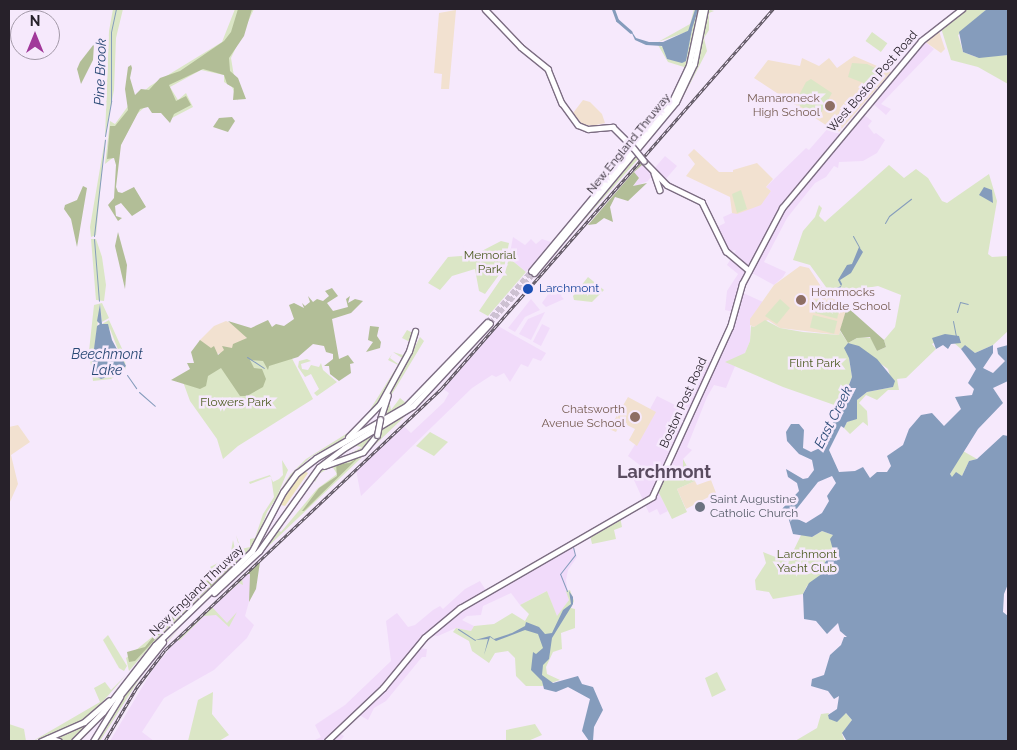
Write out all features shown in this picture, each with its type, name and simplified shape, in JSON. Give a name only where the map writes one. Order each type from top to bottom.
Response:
[{"type":"highway","name":"New England Thruway","points":[[532,272],[671,103],[690,65],[703,9]]},
{"type":"highway","name":"New England Thruway","points":[[74,741],[122,689],[155,645],[249,556],[263,536],[290,482],[321,455],[382,423],[410,403],[488,323],[413,406],[344,448],[314,473],[259,551],[161,644],[79,741]]},
{"type":"highway","points":[[314,473],[330,463],[362,452],[377,435],[380,418],[417,332],[409,351],[374,412],[352,434],[321,455]]},
{"type":"highway","points":[[42,741],[84,722],[122,689]]},
{"type":"highway","points":[[93,741],[122,689]]},
{"type":"highway","points":[[42,741],[51,738],[60,741]]},
{"type":"main road","points":[[485,9],[520,47],[548,69],[562,103],[578,125],[588,130],[613,127],[667,185],[702,202],[726,251],[749,270]]},
{"type":"main road","name":"West Boston Post Road","points":[[806,176],[922,41],[962,9]]},
{"type":"main road","points":[[654,172],[660,190]]},
{"type":"main road","name":"Boston Post Road","points":[[328,740],[398,670],[424,638],[469,602],[652,497],[730,327],[749,270],[777,216],[806,176]]},
{"type":"main road","points":[[326,734],[328,740]]},
{"type":"shaded area","points":[[456,10],[449,89],[441,89],[442,74],[434,73],[439,13]]},
{"type":"shaded area","points":[[938,28],[945,49],[941,53],[924,41]]},
{"type":"shaded area","points":[[924,41],[934,49],[881,104],[891,109],[886,115],[872,103]]},
{"type":"shaded area","name":"Mamaroneck High School","points":[[854,56],[891,72],[838,133],[754,78],[768,60],[800,66],[802,58],[819,66],[829,58],[837,68]]},
{"type":"shaded area","points":[[583,100],[590,102],[602,114],[605,123],[592,126],[582,124],[573,113]]},
{"type":"shaded area","points":[[863,114],[872,121],[868,126],[874,134],[876,133],[885,140],[877,153],[863,161],[839,162],[838,168],[834,166],[826,177],[815,183],[787,218],[764,262],[786,272],[783,277],[774,285],[750,272],[741,292],[763,302],[750,325],[750,341],[745,353],[730,364],[735,366],[726,388],[714,385],[707,397],[687,447],[692,450],[683,459],[683,469],[669,463],[657,489],[668,511],[660,515],[657,509],[649,513],[633,478],[637,473],[649,478],[650,473],[628,456],[655,412],[650,409],[657,396],[681,408],[702,360],[713,363],[733,312],[725,310],[727,291],[738,274],[727,265],[736,250],[725,252],[713,229],[725,223],[723,217],[764,199],[771,191],[766,187],[806,148],[809,150],[829,127],[843,136]]},
{"type":"shaded area","points":[[694,149],[719,172],[733,172],[733,170],[757,163],[773,179],[766,187],[771,191],[761,205],[737,214],[732,213],[730,197],[686,176],[695,164],[688,155]]},
{"type":"shaded area","points":[[665,156],[677,166],[664,181],[654,172],[648,181],[633,187],[639,178],[634,174],[636,170],[642,165],[652,171]]},
{"type":"shaded area","points":[[513,237],[525,245],[531,239],[536,244],[542,239],[551,242],[526,272],[509,258]]},
{"type":"shaded area","name":"Hommocks Middle School","points":[[800,266],[809,268],[826,294],[847,307],[839,335],[780,328],[768,320],[754,327],[750,325],[750,319],[774,285]]},
{"type":"shaded area","points":[[553,287],[563,292],[561,296],[564,299],[546,307],[542,303]]},
{"type":"shaded area","points":[[531,299],[540,310],[525,317],[515,332],[508,328]]},
{"type":"shaded area","points":[[545,312],[531,340],[519,334],[528,319]]},
{"type":"shaded area","points":[[226,321],[238,326],[247,338],[231,350],[214,355],[199,341],[214,326]]},
{"type":"shaded area","points":[[542,324],[550,328],[541,346],[533,342]]},
{"type":"shaded area","points":[[498,326],[546,353],[541,361],[533,358],[528,367],[521,364],[510,382],[504,373],[496,377],[492,375],[472,388],[361,496],[356,470],[404,426],[411,433],[444,402],[449,393],[443,389]]},
{"type":"shaded area","name":"Chatsworth Avenue School","points":[[628,397],[656,412],[637,446],[629,440],[635,429],[621,422],[616,432],[609,429]]},
{"type":"shaded area","points":[[18,425],[30,442],[11,455],[18,484],[9,504],[9,427]]},
{"type":"shaded area","points":[[711,480],[716,493],[686,509],[677,489],[695,481],[697,485]]},
{"type":"shaded area","points":[[573,545],[577,557],[568,570],[566,580],[569,600],[557,617],[547,591],[520,605],[511,593],[483,606],[481,615],[467,616],[462,620],[474,626],[471,631],[456,628],[438,636],[427,635],[417,648],[427,649],[426,657],[422,657],[386,701],[374,708],[368,720],[356,713],[336,731],[344,736],[340,741],[313,741],[321,737],[315,725],[345,705],[391,661],[386,621],[397,613],[408,627],[415,625],[440,606],[443,609],[465,589],[480,581],[487,592]]},
{"type":"shaded area","points":[[260,562],[245,616],[254,625],[247,638],[214,670],[164,698],[142,732],[154,741],[110,741],[153,669],[178,639]]},
{"type":"green space","points":[[113,9],[123,9],[116,38],[114,90],[105,137],[109,31]]},
{"type":"green space","points":[[235,9],[254,9],[231,58],[238,101],[232,87],[224,82],[224,75],[201,70],[170,87],[178,100],[186,93],[193,107],[170,119],[157,96],[137,114],[115,156],[105,164],[110,121],[115,124],[131,102],[150,86],[222,42]]},
{"type":"green space","points":[[238,9],[252,9],[244,36],[229,58],[230,71],[238,78],[246,99],[233,100],[234,88],[227,84],[224,75],[203,69],[169,85],[176,101],[186,96],[191,105],[174,114],[170,123],[161,113],[152,113],[148,107],[140,109],[121,145],[116,187],[118,192],[122,193],[134,187],[146,207],[132,216],[121,203],[115,206],[116,216],[122,218],[118,221],[108,205],[114,198],[116,165],[114,158],[107,159],[110,126],[115,126],[128,110],[125,89],[128,67],[131,65],[132,68],[130,78],[135,95],[141,89],[149,90],[160,78],[180,71],[224,41],[231,32]]},
{"type":"green space","points":[[694,9],[699,9],[683,76],[684,67],[668,62],[658,45],[663,47],[667,59],[685,61],[692,30],[658,42],[690,24]]},
{"type":"green space","points":[[707,9],[714,11],[709,13],[709,30],[704,38],[707,51],[679,105],[695,65]]},
{"type":"green space","points":[[968,9],[987,9],[958,35],[963,52],[976,57],[1008,55],[1008,84],[978,67],[951,60],[941,28]]},
{"type":"green space","points":[[872,32],[887,43],[881,52],[866,41]]},
{"type":"green space","points":[[94,44],[93,60],[81,84],[77,69]]},
{"type":"green space","points":[[852,63],[867,64],[879,70],[876,83],[866,84],[848,77]]},
{"type":"green space","points":[[811,79],[832,93],[818,118],[793,101],[796,101],[806,82]]},
{"type":"green space","points":[[232,117],[235,121],[228,132],[213,127],[219,118]]},
{"type":"green space","points":[[105,139],[96,235],[91,237],[90,227]]},
{"type":"green space","points":[[637,154],[639,158],[540,270],[579,225]]},
{"type":"green space","points":[[642,162],[648,168],[642,165],[634,172],[639,178],[633,186],[647,183],[628,201],[615,197],[610,207],[613,222],[604,218],[596,224],[588,225]]},
{"type":"green space","name":"Flint Park","points":[[889,165],[904,178],[916,169],[928,178],[942,201],[947,203],[989,174],[997,201],[988,254],[992,257],[1008,256],[1008,331],[993,345],[975,353],[965,346],[961,349],[946,336],[932,344],[936,349],[906,378],[897,379],[899,390],[888,390],[877,400],[866,395],[859,403],[867,411],[868,426],[863,422],[850,434],[844,428],[847,422],[857,418],[857,400],[867,392],[893,387],[888,369],[866,353],[849,358],[852,377],[840,407],[783,387],[725,362],[745,353],[750,341],[751,326],[754,327],[765,320],[780,328],[803,332],[839,335],[840,331],[848,343],[859,337],[871,338],[877,351],[886,347],[884,340],[895,327],[901,295],[878,286],[831,294],[810,265],[793,260],[803,231],[815,217],[819,205],[822,208],[819,216],[825,222]]},
{"type":"green space","points":[[83,186],[87,188],[77,247],[71,219],[64,209],[65,205],[77,200]]},
{"type":"green space","points":[[741,190],[747,209],[737,213],[732,194]]},
{"type":"green space","points":[[118,232],[127,265],[125,289],[115,246]]},
{"type":"green space","points":[[91,239],[96,239],[102,257],[106,285],[104,301],[96,300]]},
{"type":"green space","name":"Memorial Park","points":[[501,241],[509,243],[504,268],[485,294],[479,291],[475,269],[452,276],[440,290],[428,283],[448,257],[474,255]]},
{"type":"green space","points":[[509,258],[526,272],[488,316],[479,311],[505,273]]},
{"type":"green space","points":[[588,277],[604,290],[592,302],[574,300],[573,296]]},
{"type":"green space","points":[[332,288],[338,296],[327,303],[333,311],[348,307],[346,299],[350,296],[348,303],[355,299],[363,301],[351,313],[332,319],[339,359],[348,355],[354,363],[350,364],[351,373],[339,381],[330,374],[329,366],[324,366],[333,359],[333,354],[326,352],[324,346],[313,344],[298,357],[269,366],[268,370],[263,361],[250,360],[254,368],[262,369],[266,379],[263,387],[247,396],[240,396],[221,368],[208,376],[206,386],[200,389],[171,380],[190,369],[187,363],[194,363],[191,352],[200,340],[211,348],[214,346],[218,355],[224,350],[222,346],[232,348],[233,344],[247,338],[228,321],[251,328],[268,320],[272,327],[276,324],[284,326],[294,319],[289,305],[294,303],[304,308],[302,303],[305,306],[310,302],[308,296],[313,302],[317,299],[323,301],[329,296],[325,291]]},
{"type":"green space","points":[[780,299],[790,308],[777,324],[765,316]]},
{"type":"green space","points":[[816,300],[840,306],[837,319],[813,313]]},
{"type":"green space","points":[[102,303],[109,318],[102,322],[100,304],[92,370],[101,379],[124,371],[111,379],[93,381],[89,351],[94,305]]},
{"type":"green space","points":[[847,307],[884,340],[886,347],[877,351],[870,337],[857,338],[848,343],[840,330]]},
{"type":"green space","points":[[813,315],[837,321],[834,334],[810,328]]},
{"type":"green space","points":[[109,320],[124,353],[126,370],[110,329],[102,324]]},
{"type":"green space","points":[[370,326],[379,327],[377,336],[381,342],[380,348],[366,352],[373,342],[368,340]]},
{"type":"green space","points":[[407,330],[413,333],[409,349],[376,406],[366,416],[398,365],[388,360],[392,354],[390,358],[398,364],[402,358],[393,352],[403,355],[409,345],[410,342],[402,338]]},
{"type":"green space","points":[[420,337],[424,341],[389,399],[391,410],[400,398],[406,403],[381,420],[390,393]]},
{"type":"green space","name":"Flowers Park","points":[[283,341],[313,399],[238,446],[223,459],[217,439],[190,401],[182,379],[220,356],[241,366]]},
{"type":"green space","points":[[307,359],[311,361],[301,364],[302,369],[308,370],[311,365],[319,367],[321,363],[323,370],[337,382],[317,396],[314,393],[319,389],[311,374],[305,377],[298,367],[299,361]]},
{"type":"green space","points":[[413,408],[256,558],[292,506],[278,530],[281,532],[317,489],[337,474],[332,466],[319,474],[315,482],[313,479],[323,467],[370,447],[379,431]]},
{"type":"green space","points":[[354,429],[340,441],[312,456],[295,471],[267,512],[257,540],[242,559],[236,535],[241,549],[250,547],[250,539],[255,538],[263,514],[274,497],[271,478],[273,482],[283,475],[282,460],[288,470],[278,494],[290,475],[306,459]]},
{"type":"green space","points":[[430,432],[448,442],[434,456],[416,446]]},
{"type":"green space","points":[[376,433],[364,450],[346,456],[362,447],[356,446],[335,459],[337,455]]},
{"type":"green space","points":[[963,451],[977,459],[969,461],[962,476],[952,478],[950,474]]},
{"type":"green space","points":[[361,455],[302,511],[319,488],[337,476],[336,464],[350,463]]},
{"type":"green space","points":[[683,459],[695,481],[677,489],[687,512],[672,519],[657,489],[665,471],[672,478],[680,468],[683,469]]},
{"type":"green space","points":[[270,475],[250,484],[249,482]]},
{"type":"green space","points":[[620,517],[622,527],[614,530],[616,539],[592,544],[590,535]]},
{"type":"green space","name":"Larchmont Yacht Club","points":[[822,531],[833,535],[833,550],[823,573],[807,586],[803,594],[773,599],[769,592],[756,590],[755,580],[766,563],[763,552],[788,562],[802,533],[812,537]]},
{"type":"green space","points":[[233,540],[238,563],[155,641],[129,671],[126,658],[157,633],[165,623],[163,621],[212,575],[210,567],[230,557]]},
{"type":"green space","points":[[232,555],[236,557],[234,566],[176,617],[135,661],[129,662],[127,652],[145,647],[168,618],[213,576],[215,567],[231,562]]},
{"type":"green space","points":[[260,562],[256,589],[249,602],[250,574],[247,574]]},
{"type":"green space","points":[[242,579],[243,585],[239,583],[215,605]]},
{"type":"green space","points":[[570,590],[574,601],[571,608],[575,609],[575,628],[561,633],[562,649],[553,652],[546,667],[547,674],[560,680],[542,686],[526,686],[516,676],[515,658],[508,651],[495,653],[489,663],[472,651],[469,641],[453,632],[456,628],[471,631],[474,626],[494,624],[512,613],[525,621],[529,614],[520,605],[547,591],[557,616],[569,600],[566,591]]},
{"type":"green space","points":[[212,607],[227,623],[237,612],[229,627],[216,615],[204,616],[179,641],[178,639]]},
{"type":"green space","points":[[180,628],[152,659],[100,741],[95,741],[105,721],[144,667]]},
{"type":"green space","points":[[108,635],[127,666],[124,671],[119,668],[103,640]]},
{"type":"green space","points":[[717,672],[726,690],[712,697],[705,678]]},
{"type":"green space","points":[[126,675],[92,714],[77,724],[33,741],[100,702],[94,688],[105,682],[111,690]]},
{"type":"green space","points":[[213,692],[212,714],[229,735],[219,741],[188,741],[198,700]]},
{"type":"green space","points":[[104,707],[71,741],[61,741],[54,737]]},
{"type":"green space","points":[[829,713],[828,715],[846,713],[852,720],[842,734],[845,741],[795,741],[817,728],[821,714]]},
{"type":"green space","points":[[9,724],[24,729],[26,741],[9,741]]},
{"type":"green space","points":[[535,724],[542,735],[528,741],[506,741],[506,730]]},
{"type":"sand","points":[[304,471],[308,473],[285,506],[281,505],[289,489]]},
{"type":"water","points":[[987,9],[1008,9],[1008,55],[979,58],[963,52],[959,32]]},
{"type":"water","points":[[630,29],[636,38],[649,42],[663,42],[692,29],[686,61],[682,63],[667,59],[662,46],[646,45],[635,40]]},
{"type":"water","points":[[984,187],[992,190],[993,203],[979,195]]},
{"type":"water","points":[[859,247],[863,252],[851,273],[840,280],[842,284],[839,292],[832,293],[832,290],[841,286],[838,280],[847,265],[852,264]]},
{"type":"water","name":"Beechmont Lake","points":[[100,304],[102,324],[108,324],[112,340],[126,366],[117,374],[101,379],[94,375],[92,364],[97,326],[100,324],[97,321]]},
{"type":"water","points":[[945,334],[959,336],[961,343],[951,344],[948,349],[943,345],[936,349],[932,338]]},
{"type":"water","points":[[848,343],[859,346],[877,359],[895,381],[893,387],[867,392],[857,400],[857,419],[847,422],[844,428],[841,426],[829,450],[839,472],[855,471],[863,467],[870,478],[877,472],[887,472],[891,466],[887,456],[903,445],[909,429],[921,415],[932,413],[944,426],[961,409],[955,397],[972,395],[974,389],[968,383],[976,369],[961,349],[965,345],[975,353],[993,345],[993,353],[983,368],[993,373],[1005,361],[998,354],[997,348],[1008,345],[1008,381],[993,388],[1003,403],[978,429],[950,474],[952,477],[956,472],[962,476],[969,461],[977,459],[1003,435],[1008,436],[1008,584],[1004,594],[1003,612],[1008,616],[1008,741],[843,741],[846,740],[842,733],[852,720],[846,713],[837,722],[829,719],[828,715],[837,709],[839,696],[834,699],[828,691],[811,686],[812,679],[824,675],[830,655],[841,645],[844,637],[847,637],[840,631],[838,623],[827,634],[816,621],[804,619],[803,594],[809,583],[823,573],[825,562],[833,550],[830,539],[833,535],[822,531],[812,537],[793,534],[787,513],[781,510],[799,491],[797,483],[788,477],[786,469],[803,479],[808,478],[814,470],[812,460],[799,454],[787,441],[786,432],[791,424],[799,424],[804,430],[803,448],[811,452],[822,447],[825,431],[836,419],[852,377],[849,358],[844,348]],"holes":[[[832,476],[836,483],[827,496],[829,501],[822,513],[806,523],[791,516],[818,482]]]},
{"type":"water","points":[[569,591],[573,597],[573,604],[552,638],[549,659],[543,665],[542,675],[553,683],[578,676],[582,684],[593,687],[603,710],[594,727],[593,741],[589,741],[582,731],[590,699],[568,687],[556,692],[544,689],[542,681],[531,670],[533,652],[536,654],[543,648],[538,634],[525,630],[496,641],[490,637],[484,655],[488,639],[475,640],[490,636],[494,639],[512,633],[525,626],[526,622],[539,627],[545,634],[552,633],[563,610],[571,604]]},
{"type":"waterway","name":"Pine Brook","points":[[105,136],[111,101],[111,32],[116,9]]},
{"type":"waterway","points":[[613,9],[617,20],[631,32]]},
{"type":"waterway","points":[[689,31],[696,9]]},
{"type":"waterway","name":"Pine Brook","points":[[94,236],[105,140]]},
{"type":"waterway","points":[[885,223],[889,216],[911,199]]},
{"type":"waterway","points":[[853,236],[859,247]]},
{"type":"waterway","name":"Pine Brook","points":[[94,239],[99,301]]},
{"type":"waterway","points":[[957,312],[960,302],[968,304]]},
{"type":"waterway","points":[[953,321],[956,336]]},
{"type":"waterway","points":[[247,357],[264,368]]},
{"type":"waterway","name":"Pine Brook","points":[[127,375],[136,388]]},
{"type":"waterway","name":"Pine Brook","points":[[139,392],[155,406]]},
{"type":"waterway","name":"Pine Brook","points":[[567,591],[560,574],[575,555],[573,547]]},
{"type":"waterway","points":[[458,629],[475,640]]},
{"type":"tunnel","points":[[487,322],[531,271]]},
{"type":"tunnel","points":[[490,323],[534,273]]},
{"type":"railway","points":[[105,741],[137,687],[165,650],[441,389],[773,9]]},
{"type":"place","name":"Mamaroneck High School","points":[[830,106]]},
{"type":"place","name":"Larchmont","points":[[528,289]]},
{"type":"place","name":"Hommocks Middle School","points":[[801,300]]},
{"type":"place","name":"Chatsworth Avenue School","points":[[635,417]]},
{"type":"place","name":"Saint Augustine Catholic Church","points":[[700,507]]},
{"type":"district","name":"Larchmont","points":[[664,472]]},
{"type":"water label","name":"East Creek","points":[[833,417]]}]
